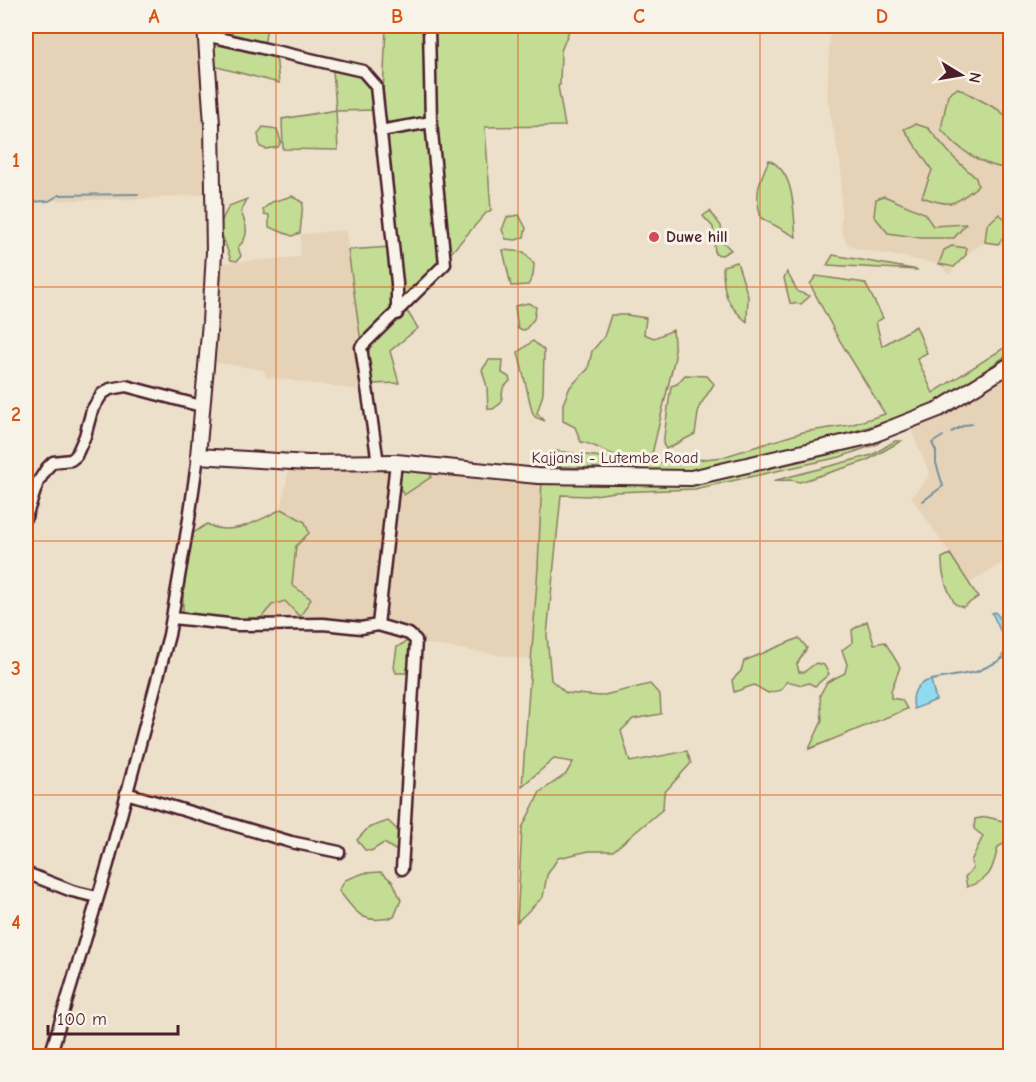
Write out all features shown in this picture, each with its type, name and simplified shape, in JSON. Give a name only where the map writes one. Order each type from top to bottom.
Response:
[{"type":"street","points":[[378,463],[361,347],[397,314],[445,264],[431,122],[429,26]]},
{"type":"street","points":[[50,1056],[98,897],[173,618],[198,456],[210,322],[214,218],[212,124],[205,30],[363,71],[370,77],[376,86],[397,283],[397,314]]},
{"type":"street","points":[[380,131],[431,122]]},
{"type":"street","name":"Kajjansi - Lutembe Road","points":[[198,456],[308,463],[396,462],[538,476],[691,478],[868,436],[939,409],[1011,365]]},
{"type":"street","points":[[26,517],[38,482],[46,468],[53,462],[71,460],[76,456],[85,436],[92,410],[102,394],[110,389],[126,386],[201,406]]},
{"type":"street","points":[[378,625],[396,462]]},
{"type":"street","points":[[173,618],[238,625],[323,624],[361,628],[378,625],[409,634],[416,640],[402,869]]},
{"type":"street","points":[[126,793],[291,842],[339,852]]},
{"type":"street","points":[[26,873],[72,891],[98,897]]},
{"type":"shaded area","points":[[26,26],[199,26],[209,194],[146,199],[26,201]]},
{"type":"shaded area","points":[[830,26],[1010,26],[1010,247],[985,242],[966,255],[949,275],[939,264],[857,249],[846,243],[841,229],[841,169],[827,97]]},
{"type":"shaded area","points":[[346,230],[365,391],[266,377],[264,370],[211,362],[218,263],[300,257],[301,234]]},
{"type":"shaded area","points":[[1010,371],[1010,558],[970,583],[911,497],[930,475],[909,425]]},
{"type":"shaded area","points":[[393,466],[375,616],[371,621],[364,626],[260,619],[289,467]]},
{"type":"shaded area","points":[[400,469],[542,478],[531,660],[420,643],[386,624],[384,600]]},
{"type":"green space","points":[[213,26],[267,26],[264,46],[214,33]]},
{"type":"green space","points":[[386,26],[425,26],[428,113],[423,121],[396,124],[382,117]]},
{"type":"green space","points":[[431,26],[464,26],[464,30],[478,26],[571,26],[561,51],[560,85],[558,86],[565,126],[485,127],[491,210],[450,254],[447,253],[434,134]]},
{"type":"green space","points":[[212,41],[276,55],[279,83],[213,66]]},
{"type":"green space","points":[[333,70],[354,73],[370,83],[375,110],[336,111],[338,150],[283,149],[282,119],[336,110]]},
{"type":"green space","points":[[958,88],[997,109],[1010,119],[1010,163],[1003,168],[969,154],[941,129],[948,95]]},
{"type":"green space","points":[[915,124],[928,128],[954,158],[976,178],[978,186],[952,203],[940,203],[922,197],[932,170],[904,129]]},
{"type":"green space","points":[[263,127],[277,129],[281,142],[278,147],[266,149],[260,147],[258,134]]},
{"type":"green space","points":[[428,129],[431,182],[441,258],[439,268],[400,302],[386,135]]},
{"type":"green space","points":[[769,160],[778,166],[789,183],[796,237],[761,218],[758,202],[759,188]]},
{"type":"green space","points":[[292,196],[303,203],[300,233],[292,236],[269,227],[269,215],[264,214],[263,209],[272,202]]},
{"type":"green space","points":[[884,196],[924,213],[933,226],[966,224],[954,238],[921,238],[888,233],[874,216],[876,199]]},
{"type":"green space","points":[[247,199],[241,212],[246,235],[238,247],[241,256],[237,261],[231,260],[219,226],[229,206]]},
{"type":"green space","points":[[710,211],[721,226],[724,243],[731,250],[722,255],[715,254],[713,227],[703,216]]},
{"type":"green space","points":[[999,214],[1009,222],[1006,234],[998,244],[985,242],[987,225]]},
{"type":"green space","points":[[519,215],[526,228],[524,237],[516,240],[506,239],[502,230],[507,217]]},
{"type":"green space","points":[[952,246],[966,248],[966,255],[954,267],[939,264],[944,250]]},
{"type":"green space","points":[[390,247],[394,310],[361,343],[348,250]]},
{"type":"green space","points":[[503,250],[524,252],[534,264],[533,276],[528,285],[511,286]]},
{"type":"green space","points":[[833,255],[918,270],[827,265]]},
{"type":"green space","points":[[737,262],[748,296],[747,322],[734,310],[725,291],[723,266]]},
{"type":"green space","points":[[787,272],[798,292],[810,296],[801,304],[790,303],[784,278]]},
{"type":"green space","points":[[816,276],[865,283],[883,318],[876,322],[882,346],[916,326],[927,353],[917,358],[933,393],[1010,344],[1010,353],[937,403],[917,412],[816,443],[705,470],[682,472],[547,466],[549,455],[556,451],[632,461],[668,463],[723,457],[803,432],[850,425],[885,414],[837,336],[810,284]]},
{"type":"green space","points":[[528,303],[536,307],[534,319],[525,330],[518,329],[515,306]]},
{"type":"green space","points":[[407,311],[418,328],[390,351],[399,383],[370,384],[367,356],[374,337]]},
{"type":"green space","points":[[611,315],[646,318],[644,334],[654,338],[673,330],[675,357],[652,454],[631,457],[613,455],[581,442],[575,427],[563,421],[563,404],[570,387],[588,369],[592,351],[604,337]]},
{"type":"green space","points":[[533,341],[544,350],[543,394],[537,413],[545,421],[535,417],[532,411],[518,352]]},
{"type":"green space","points":[[489,360],[503,360],[502,373],[509,377],[510,381],[503,388],[501,403],[493,409],[488,409],[487,387],[482,370]]},
{"type":"green space","points":[[685,375],[707,376],[714,384],[699,407],[695,434],[666,449],[663,444],[671,386],[677,384]]},
{"type":"green space","points":[[887,436],[877,444],[840,457],[695,489],[615,492],[588,496],[561,495],[547,635],[551,680],[566,693],[600,696],[650,684],[660,695],[661,714],[633,719],[621,731],[630,762],[687,751],[691,763],[664,793],[663,809],[613,851],[589,851],[558,858],[547,875],[543,897],[517,922],[522,828],[540,792],[566,774],[573,762],[554,759],[522,786],[542,478],[683,484]]},
{"type":"green space","points":[[895,441],[901,441],[866,461],[800,482],[773,481],[872,455]]},
{"type":"green space","points":[[403,469],[431,472],[431,477],[404,495],[398,482]]},
{"type":"green space","points":[[282,509],[305,522],[309,533],[296,546],[292,585],[311,599],[300,617],[285,601],[272,605],[260,619],[213,620],[183,612],[183,570],[192,534],[207,524],[226,529],[245,526]]},
{"type":"green space","points":[[950,554],[978,597],[963,607],[955,604],[944,576],[942,558]]},
{"type":"green space","points":[[867,621],[874,644],[885,642],[900,667],[891,691],[891,698],[902,700],[907,709],[809,749],[822,721],[820,695],[827,682],[845,673],[847,664],[842,650],[853,642],[852,630]]},
{"type":"green space","points":[[799,638],[807,648],[797,664],[799,672],[804,672],[816,663],[824,665],[829,674],[815,686],[809,683],[802,685],[787,681],[781,690],[768,693],[754,685],[734,692],[732,680],[741,671],[744,661]]},
{"type":"green space","points":[[409,640],[414,644],[406,673],[396,673],[394,667],[397,647]]},
{"type":"green space","points":[[987,817],[1007,822],[1004,833],[1007,842],[998,847],[990,873],[982,880],[967,887],[965,877],[973,868],[971,861],[983,836],[974,829],[975,819]]},
{"type":"green space","points":[[388,821],[401,833],[398,850],[384,843],[371,851],[365,850],[357,840],[368,828]]},
{"type":"green space","points":[[381,872],[393,882],[401,900],[394,917],[375,920],[362,916],[339,891],[345,880],[364,873]]},
{"type":"water","points":[[995,612],[1007,632],[1010,648],[1010,654],[999,661],[1008,647],[992,613]]},
{"type":"water","points":[[931,680],[936,700],[914,709],[915,690],[921,684]]},
{"type":"waterway","points":[[26,202],[49,201],[59,195],[138,194]]},
{"type":"waterway","points":[[951,432],[972,424]]},
{"type":"waterway","points":[[923,501],[943,486],[936,463],[936,451],[932,443],[943,436]]},
{"type":"waterway","points":[[931,680],[976,672],[999,661]]},
{"type":"place","name":"Duwe hill","points":[[654,237]]}]
